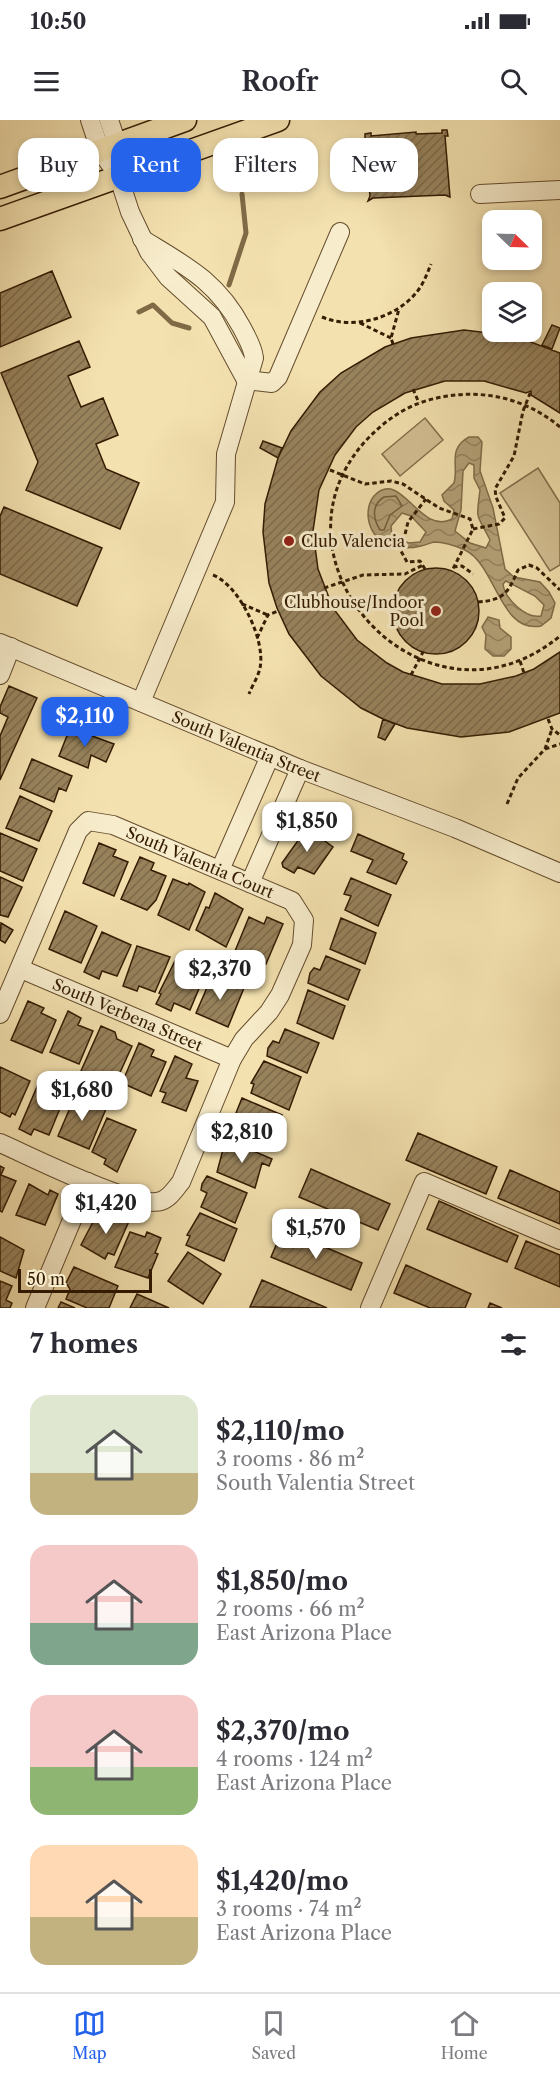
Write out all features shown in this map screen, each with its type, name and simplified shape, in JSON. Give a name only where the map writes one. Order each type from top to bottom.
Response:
[{"type":"main road","points":[[0,187],[185,120]]},
{"type":"main road","points":[[201,146],[278,120]]},
{"type":"main road","points":[[0,219],[111,178]]},
{"type":"street","points":[[90,120],[111,153]]},
{"type":"street","points":[[109,120],[109,147]]},
{"type":"street","points":[[480,194],[560,190]]},
{"type":"street","points":[[123,192],[142,239],[203,277],[228,303],[253,354],[253,366],[246,380],[226,454],[225,502],[141,702]]},
{"type":"street","points":[[246,380],[272,383],[278,377],[340,232]]},
{"type":"street","points":[[0,675],[5,645]]},
{"type":"street","name":"South Valentia Street","points":[[5,645],[300,769],[455,828],[560,873]]},
{"type":"street","points":[[220,870],[270,756]]},
{"type":"street","points":[[250,883],[300,769]]},
{"type":"street","points":[[243,818],[273,831]]},
{"type":"street","name":"South Valentia Court","points":[[21,969],[78,831],[88,821],[113,825],[220,870],[292,901],[304,920],[302,945],[280,995],[269,1012],[244,1039],[232,1059]]},
{"type":"street","points":[[0,1014],[21,969]]},
{"type":"street","name":"South Verbena Street","points":[[21,969],[232,1059]]},
{"type":"street","points":[[0,1143],[134,1200],[160,1202],[172,1194],[181,1182],[232,1059]]},
{"type":"street","points":[[35,1308],[88,1182]]},
{"type":"street","points":[[370,1308],[424,1182],[560,1240]]},
{"type":"path","points":[[359,323],[400,307],[416,293],[431,264]]},
{"type":"path","points":[[393,344],[391,338],[400,307]]},
{"type":"path","points":[[332,321],[359,323],[391,338]]},
{"type":"path","points":[[412,389],[419,403]]},
{"type":"path","points":[[473,529],[500,524],[506,516],[496,497],[495,489],[513,456],[525,405],[531,391]]},
{"type":"path","points":[[560,427],[525,405],[496,396],[468,393],[419,403],[399,413],[370,436],[344,475],[337,493],[331,531],[335,565],[351,599],[372,627],[429,665],[466,671],[499,667],[520,661],[560,636]]},
{"type":"path","points":[[330,470],[370,485],[397,482],[451,512],[470,519],[473,529],[452,569],[462,566],[473,574]]},
{"type":"path","points":[[324,588],[374,574],[405,574],[424,567],[416,560],[407,562],[401,551],[403,535],[410,518],[426,499]]},
{"type":"path","points":[[478,602],[498,599],[513,586],[517,573],[525,566],[533,565],[560,590]]},
{"type":"path","points":[[225,580],[242,604],[257,638],[260,669],[249,694]]},
{"type":"path","points":[[242,604],[268,615]]},
{"type":"path","points":[[257,638],[268,615],[278,611]]},
{"type":"path","points":[[411,675],[423,652]]},
{"type":"path","points":[[520,661],[524,673]]},
{"type":"path","points":[[548,719],[552,729],[560,735]]},
{"type":"path","points":[[507,804],[518,778],[545,749],[552,729]]},
{"type":"path","points":[[545,749],[560,744]]},
{"type":"shaded area","points":[[425,418],[443,440],[400,476],[382,454]]},
{"type":"shaded area","points":[[538,468],[560,503],[560,565],[550,571],[500,493]]},
{"type":"water","points":[[469,437],[478,437],[482,442],[480,471],[493,508],[505,569],[514,577],[540,582],[555,603],[551,618],[541,626],[527,626],[516,620],[499,597],[484,569],[465,550],[438,542],[423,546],[397,547],[377,537],[372,530],[368,519],[369,505],[374,496],[384,489],[393,490],[402,495],[430,518],[440,522],[452,519],[454,510],[444,501],[442,495],[454,483],[456,452],[462,442]],"holes":[[[469,463],[474,465],[474,478],[480,490],[478,517],[490,540],[486,548],[470,543],[455,531],[461,510],[463,471]],[[402,513],[411,516],[426,532],[420,542],[409,543],[392,536],[391,526]],[[506,581],[535,596],[544,605],[541,616],[529,614],[517,607],[508,596],[503,584]]]},
{"type":"water","points":[[488,617],[499,620],[500,628],[511,637],[511,649],[504,656],[493,656],[485,649],[486,635],[482,627]]},
{"type":"building","points":[[442,130],[447,130],[448,136],[445,136],[450,197],[445,195],[373,198],[368,201],[370,192],[418,192],[418,138],[365,138],[365,134],[371,133],[371,136],[416,132],[416,134],[442,133]]},
{"type":"building","points":[[52,271],[71,317],[0,347],[0,293]]},
{"type":"building","points":[[552,325],[560,328],[552,349],[542,345]]},
{"type":"building","name":"Club Valencia","points":[[464,330],[482,332],[482,342],[531,342],[560,353],[560,413],[531,395],[531,391],[526,393],[484,381],[445,381],[405,393],[373,412],[356,427],[335,455],[319,490],[313,531],[318,569],[333,608],[357,640],[403,672],[442,684],[480,684],[516,676],[534,669],[560,652],[560,713],[509,732],[461,737],[407,728],[361,708],[321,676],[289,634],[269,583],[263,532],[265,504],[278,458],[291,431],[320,392],[341,373],[385,347],[411,338]]},
{"type":"building","points":[[79,341],[90,367],[68,376],[81,407],[103,398],[118,435],[96,444],[106,469],[139,483],[120,529],[26,490],[38,462],[1,373]]},
{"type":"building","points":[[263,441],[282,448],[278,458],[260,448]]},
{"type":"building","points":[[4,507],[102,548],[77,606],[0,574],[0,516]]},
{"type":"building","name":"Clubhouse/Indoor Pool","points":[[436,568],[460,575],[472,587],[479,611],[472,635],[460,647],[436,654],[412,647],[400,635],[393,611],[400,587],[412,575]]},
{"type":"building","points":[[9,686],[37,698],[0,780],[0,736],[8,717],[0,713],[0,707]]},
{"type":"building","points":[[383,719],[395,724],[385,740],[378,737]]},
{"type":"building","points":[[70,728],[114,744],[106,762],[91,755],[88,768],[59,756]]},
{"type":"building","points":[[32,759],[72,776],[66,791],[59,788],[54,802],[20,788]]},
{"type":"building","points":[[20,796],[52,811],[39,841],[6,828]]},
{"type":"building","points":[[307,828],[333,847],[314,874],[298,867],[294,873],[283,867],[282,863]]},
{"type":"building","points":[[0,833],[37,849],[23,881],[0,871]]},
{"type":"building","points":[[358,834],[404,854],[402,859],[407,862],[396,884],[367,872],[373,860],[351,851]]},
{"type":"building","points":[[99,843],[116,850],[113,856],[128,862],[114,896],[83,883]]},
{"type":"building","points":[[140,857],[154,863],[151,870],[166,876],[156,900],[147,910],[121,899]]},
{"type":"building","points":[[0,877],[22,887],[8,917],[0,915]]},
{"type":"building","points":[[351,878],[391,895],[378,926],[345,910],[351,896],[344,894]]},
{"type":"building","points":[[173,879],[188,885],[189,883],[205,892],[189,930],[158,915]]},
{"type":"building","points":[[215,893],[243,909],[226,947],[196,930]]},
{"type":"building","points":[[65,911],[97,926],[81,963],[49,949]]},
{"type":"building","points":[[249,917],[264,924],[267,917],[283,924],[266,964],[235,951]]},
{"type":"building","points":[[341,918],[376,933],[365,964],[330,949]]},
{"type":"building","points":[[1,923],[13,930],[5,943],[0,940]]},
{"type":"building","points":[[102,932],[131,945],[117,976],[102,971],[99,979],[84,972]]},
{"type":"building","points":[[137,946],[170,957],[155,992],[139,986],[137,991],[123,986]]},
{"type":"building","points":[[326,956],[360,970],[348,1000],[308,983],[310,973],[314,968],[320,970]]},
{"type":"building","points":[[175,961],[206,972],[190,1010],[174,1003],[171,1011],[156,1004]]},
{"type":"building","points":[[212,976],[244,988],[228,1027],[196,1013]]},
{"type":"building","points":[[308,990],[345,1006],[333,1039],[297,1023]]},
{"type":"building","points":[[28,1001],[44,1008],[41,1013],[56,1020],[42,1053],[11,1040]]},
{"type":"building","points":[[68,1011],[81,1018],[78,1025],[93,1031],[79,1064],[50,1052]]},
{"type":"building","points":[[101,1026],[115,1032],[117,1039],[132,1046],[113,1088],[81,1071]]},
{"type":"building","points":[[285,1029],[319,1043],[307,1073],[267,1056],[268,1048],[273,1041],[279,1043]]},
{"type":"building","points":[[139,1043],[154,1050],[151,1056],[166,1062],[151,1096],[122,1083]]},
{"type":"building","points":[[175,1056],[192,1064],[186,1078],[198,1081],[186,1111],[162,1102],[166,1093],[160,1091]]},
{"type":"building","points":[[264,1061],[301,1077],[289,1110],[251,1093],[254,1084],[251,1083]]},
{"type":"building","points":[[0,1067],[30,1081],[15,1115],[12,1113],[10,1117],[0,1112]]},
{"type":"building","points":[[39,1082],[66,1094],[49,1135],[34,1129],[31,1135],[19,1129]]},
{"type":"building","points":[[75,1096],[106,1109],[89,1149],[58,1136]]},
{"type":"building","points":[[242,1098],[282,1115],[269,1145],[235,1131],[242,1115],[236,1113]]},
{"type":"building","points":[[107,1118],[136,1130],[117,1172],[104,1164],[106,1159],[92,1152]]},
{"type":"building","points":[[418,1133],[497,1167],[486,1194],[406,1160]]},
{"type":"building","points":[[225,1142],[241,1148],[242,1146],[272,1159],[269,1166],[262,1163],[255,1188],[217,1172]]},
{"type":"building","points":[[0,1166],[4,1168],[1,1175],[16,1181],[2,1212],[0,1211]]},
{"type":"building","points":[[311,1169],[390,1204],[378,1230],[299,1197]]},
{"type":"building","points":[[510,1170],[560,1192],[560,1224],[498,1198]]},
{"type":"building","points":[[207,1176],[247,1193],[235,1223],[201,1207],[207,1193],[201,1190],[202,1184]]},
{"type":"building","points":[[29,1184],[48,1195],[50,1190],[58,1194],[45,1225],[16,1215]]},
{"type":"building","points":[[439,1201],[518,1236],[507,1262],[427,1229]]},
{"type":"building","points":[[112,1211],[130,1219],[114,1255],[108,1253],[105,1259],[81,1245],[95,1218],[106,1226]]},
{"type":"building","points":[[200,1213],[237,1229],[224,1261],[186,1245],[190,1236],[187,1235]]},
{"type":"building","points":[[283,1229],[362,1263],[351,1290],[271,1257]]},
{"type":"building","points":[[130,1232],[145,1237],[147,1232],[161,1238],[155,1253],[158,1254],[148,1278],[115,1267]]},
{"type":"building","points":[[0,1237],[24,1250],[16,1278],[0,1271]]},
{"type":"building","points":[[526,1241],[560,1255],[560,1287],[515,1268]]},
{"type":"building","points":[[188,1252],[221,1274],[203,1304],[168,1281]]},
{"type":"building","points":[[406,1265],[471,1294],[465,1308],[430,1308],[394,1293]]},
{"type":"building","points":[[74,1267],[118,1286],[109,1308],[87,1308],[66,1299],[70,1289],[66,1283]]},
{"type":"building","points":[[262,1280],[327,1308],[250,1307]]},
{"type":"building","points":[[0,1281],[12,1286],[6,1300],[12,1303],[10,1308],[0,1308]]},
{"type":"building","points":[[137,1294],[169,1308],[130,1308]]},
{"type":"building","points":[[61,1302],[75,1308],[58,1308]]},
{"type":"building","points":[[490,1303],[502,1308],[488,1308]]},
{"type":"waterway","points":[[229,285],[246,233],[242,194]]},
{"type":"waterway","points":[[139,312],[153,305],[172,323],[189,328]]},
{"type":"place","name":"Club Valencia","points":[[289,541]]},
{"type":"place","name":"Clubhouse/Indoor Pool","points":[[436,611]]}]
